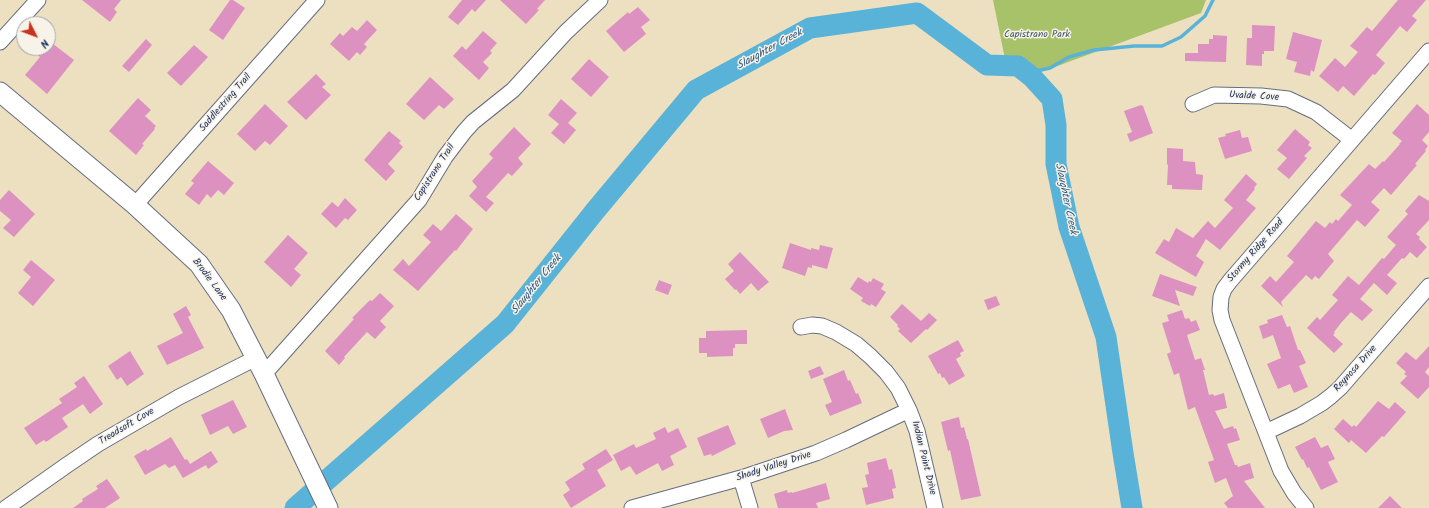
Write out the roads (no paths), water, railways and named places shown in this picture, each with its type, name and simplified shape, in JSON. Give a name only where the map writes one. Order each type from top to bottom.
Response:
[{"type":"main road","name":"Brodie Lane","points":[[0,92],[135,205],[186,252],[202,269],[231,310],[260,366],[328,508]]},
{"type":"street","points":[[0,42],[38,0]]},
{"type":"street","name":"Saddlestring Trail","points":[[135,205],[317,0]]},
{"type":"street","name":"Capistrano Trail","points":[[260,366],[419,200],[445,157],[473,122],[513,90],[566,32],[600,0]]},
{"type":"street","name":"Stormy Ridge Road","points":[[1306,508],[1294,493],[1281,471],[1222,320],[1220,310],[1221,297],[1224,289],[1230,281],[1429,51]]},
{"type":"street","name":"Uvalde Cove","points":[[1193,104],[1214,95],[1261,96],[1288,99],[1316,112],[1352,140]]},
{"type":"street","name":"Reynosa Drive","points":[[1266,432],[1300,416],[1322,403],[1340,388],[1429,286]]},
{"type":"street","name":"Indian Point Drive","points":[[801,327],[812,325],[822,326],[836,332],[856,344],[886,372],[898,388],[917,431],[935,508]]},
{"type":"street","name":"Treadsoft Cove","points":[[6,508],[111,436],[178,397],[260,366]]},
{"type":"street","name":"Shady Valley Drive","points":[[632,508],[741,478],[816,453],[909,410]]},
{"type":"street","points":[[741,478],[750,508]]},
{"type":"waterway","points":[[1025,71],[1036,71],[1050,68],[1069,57],[1094,50],[1134,46],[1162,46],[1181,37],[1205,16],[1213,0]]},
{"type":"waterway","name":"Slaughter Creek","points":[[295,508],[505,324],[595,211],[696,90],[810,28],[917,13],[987,65],[1018,66],[1032,77],[1052,99],[1056,125],[1056,164],[1069,227],[1106,337],[1132,508]]},
{"type":"park label","name":"Capistrano Park","points":[[1037,35]]}]
